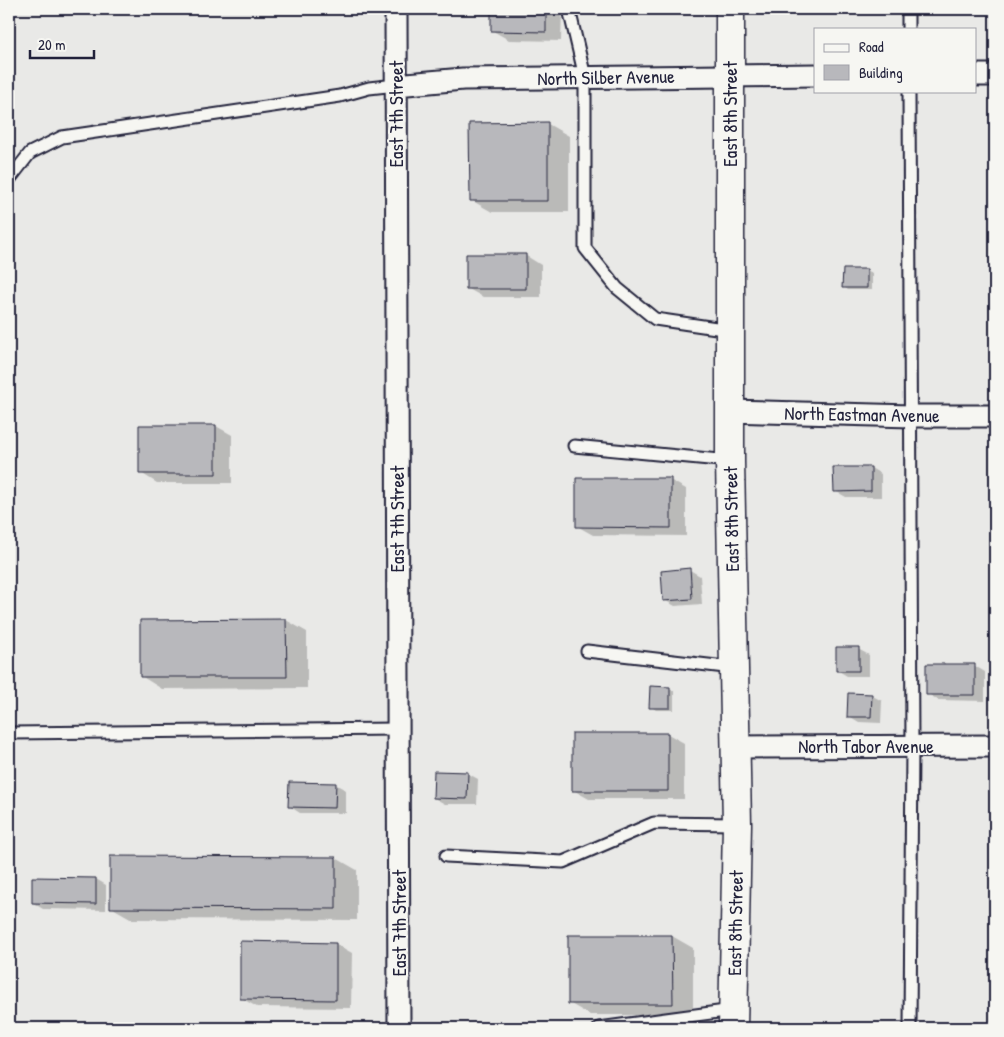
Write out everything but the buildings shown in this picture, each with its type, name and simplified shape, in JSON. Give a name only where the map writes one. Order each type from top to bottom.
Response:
[{"type":"street","name":"East 7th Street","points":[[396,9],[399,1028]]},
{"type":"street","name":"East 8th Street","points":[[730,9],[729,410],[737,824],[733,1019]]},
{"type":"street","name":"North Silber Avenue","points":[[396,85],[463,79],[814,75]]},
{"type":"street","points":[[976,76],[995,76]]},
{"type":"street","name":"North Eastman Avenue","points":[[729,410],[911,416],[995,416]]},
{"type":"street","name":"North Tabor Avenue","points":[[736,747],[995,746]]},
{"type":"lane","points":[[569,9],[585,77],[585,248],[618,288],[655,319],[730,330]]},
{"type":"lane","points":[[908,9],[908,28]]},
{"type":"lane","points":[[9,180],[30,153],[62,137],[340,96],[369,88],[396,85]]},
{"type":"lane","points":[[909,92],[912,746],[910,1028]]},
{"type":"lane","points":[[574,446],[730,460]]},
{"type":"lane","points":[[587,651],[734,668]]},
{"type":"lane","points":[[9,733],[398,729]]},
{"type":"lane","points":[[446,856],[564,862],[654,823],[737,824]]},
{"type":"lane","points":[[599,1028],[733,1019]]}]
